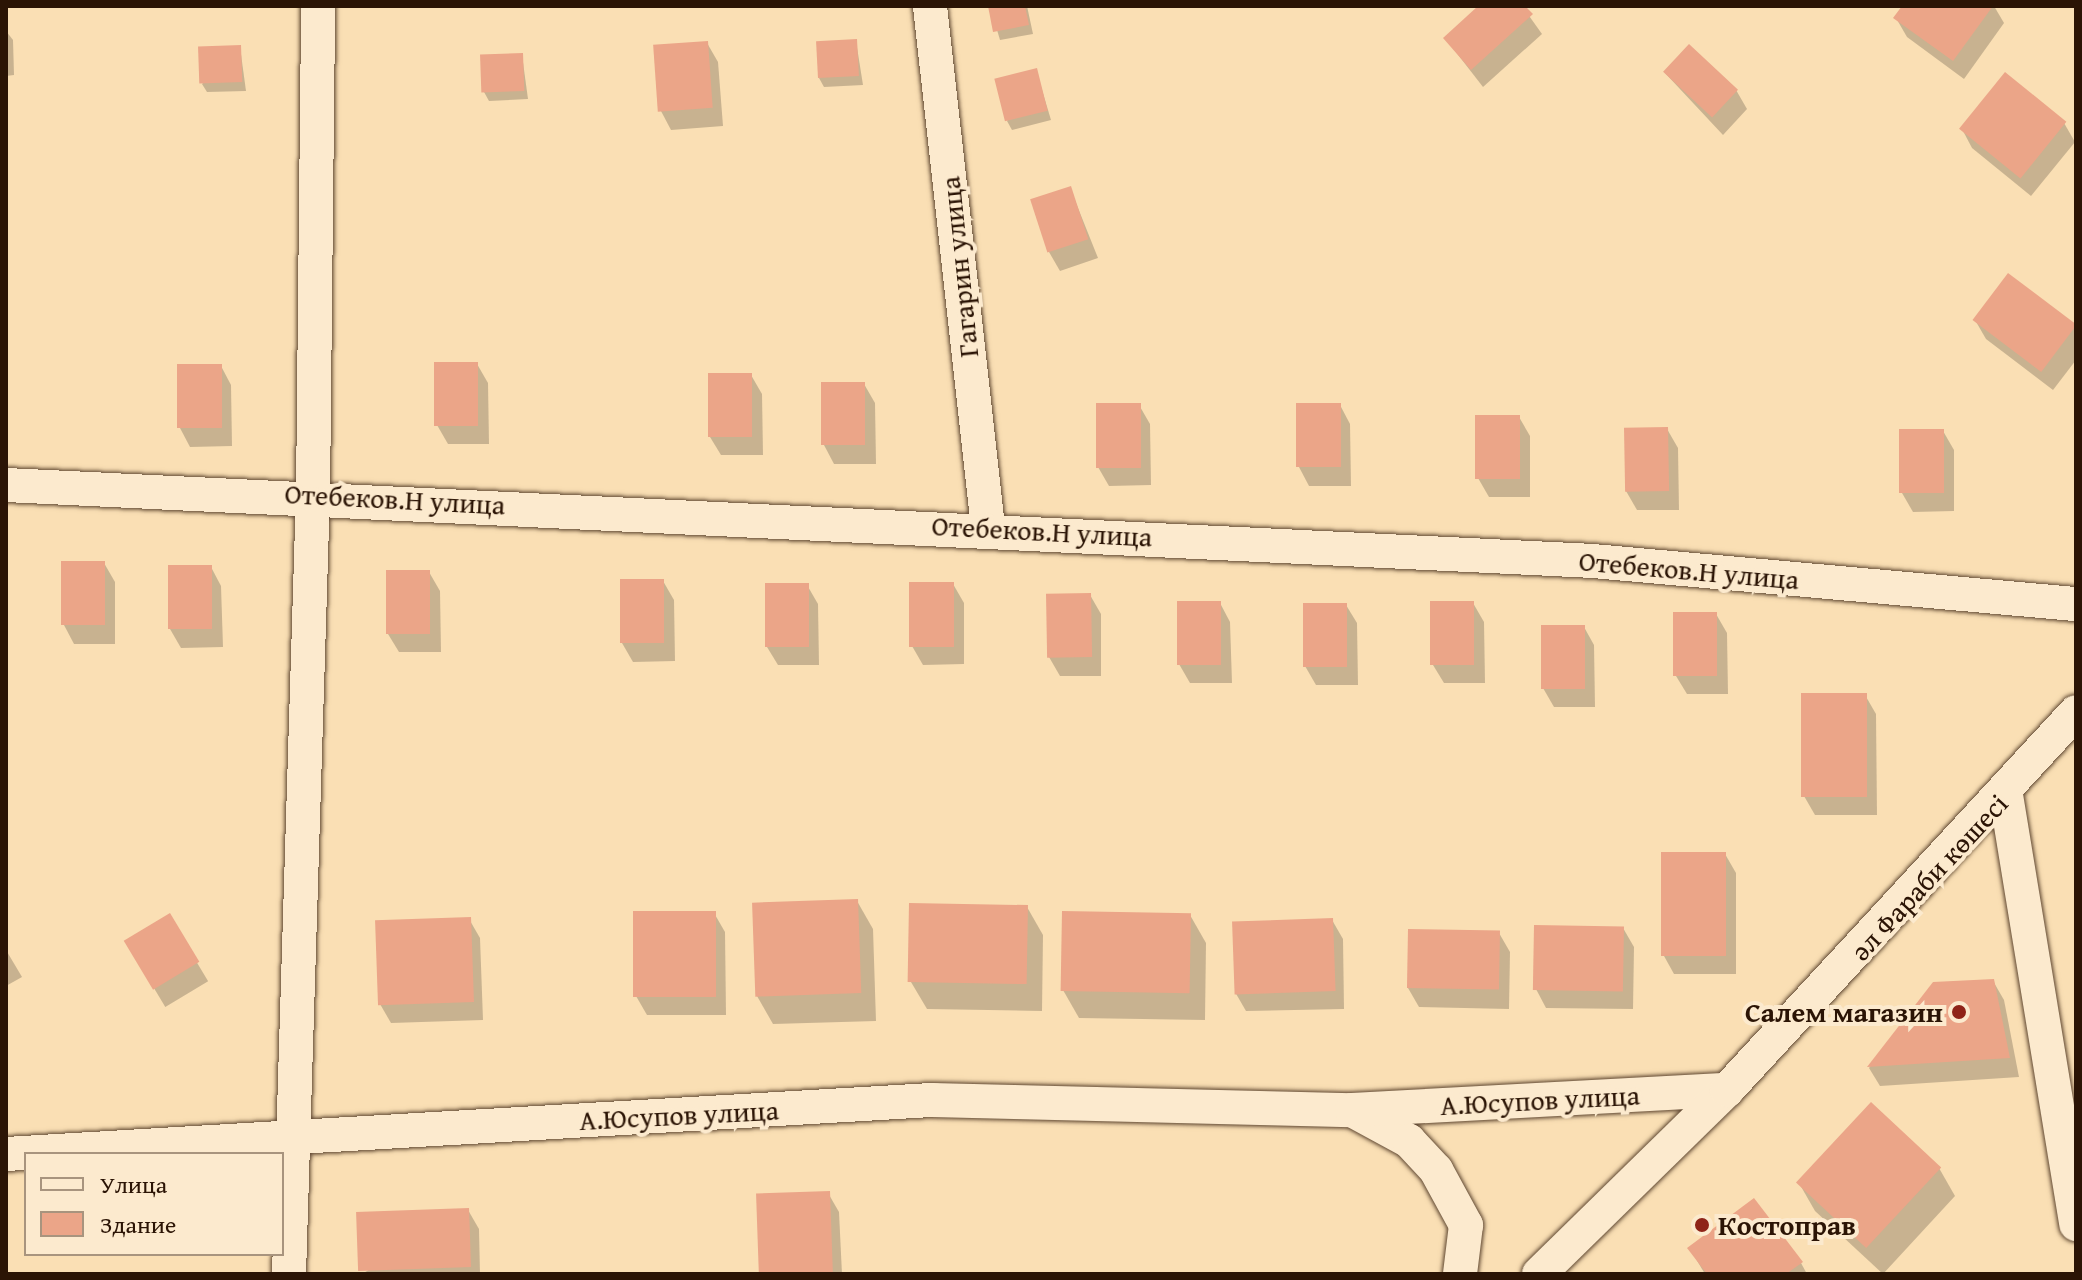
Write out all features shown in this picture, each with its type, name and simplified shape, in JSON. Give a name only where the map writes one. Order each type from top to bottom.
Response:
[{"type":"street","points":[[289,1274],[290,1137],[313,495],[318,6]]},
{"type":"street","name":"Гагарин улица","points":[[930,6],[988,527]]},
{"type":"street","name":"Отебеков.Н улица","points":[[6,485],[313,495],[988,527],[1593,561],[2076,604]]},
{"type":"street","name":"әл Фараби көшесі","points":[[1539,1274],[1727,1090],[2006,795],[2076,712]]},
{"type":"street","points":[[2006,795],[2066,1088],[2076,1224]]},
{"type":"street","name":"А.Юсупов улица","points":[[39,1152],[932,1100],[1352,1110],[1727,1090]]},
{"type":"street","name":"А.Юсупов улица","points":[[1352,1110],[1409,1141],[1436,1170],[1466,1225],[1460,1274]]},
{"type":"building","points":[[988,6],[1025,6],[1029,25],[993,32]]},
{"type":"building","points":[[1478,6],[1525,6],[1533,14],[1471,70],[1443,38]]},
{"type":"building","points":[[1902,6],[1993,6],[1953,61],[1893,18]]},
{"type":"building","points":[[857,39],[859,76],[818,78],[816,41]]},
{"type":"building","points":[[708,41],[713,108],[658,112],[653,45]]},
{"type":"building","points":[[1689,44],[1738,90],[1712,117],[1663,72]]},
{"type":"building","points":[[241,45],[242,82],[199,83],[198,47]]},
{"type":"building","points":[[523,53],[524,91],[481,92],[480,55]]},
{"type":"building","points":[[1037,68],[1048,111],[1005,121],[994,79]]},
{"type":"building","points":[[2005,72],[2066,122],[2020,178],[1959,129]]},
{"type":"building","points":[[1071,186],[1088,239],[1047,253],[1030,199]]},
{"type":"building","points":[[2008,273],[2076,324],[2041,372],[1972,320]]},
{"type":"building","points":[[434,362],[478,362],[478,426],[434,426]]},
{"type":"building","points":[[177,364],[222,364],[222,428],[177,428]]},
{"type":"building","points":[[708,373],[752,373],[752,437],[708,437]]},
{"type":"building","points":[[821,382],[865,382],[865,445],[821,445]]},
{"type":"building","points":[[1096,403],[1141,403],[1141,468],[1096,468]]},
{"type":"building","points":[[1296,403],[1341,403],[1341,467],[1296,467]]},
{"type":"building","points":[[1475,415],[1520,415],[1520,479],[1475,479]]},
{"type":"building","points":[[1668,427],[1669,491],[1625,492],[1624,428]]},
{"type":"building","points":[[1899,429],[1944,429],[1944,493],[1899,493]]},
{"type":"building","points":[[61,561],[105,561],[105,625],[61,625]]},
{"type":"building","points":[[168,565],[212,565],[212,629],[168,629]]},
{"type":"building","points":[[386,570],[430,570],[430,634],[386,634]]},
{"type":"building","points":[[620,579],[664,579],[664,643],[620,643]]},
{"type":"building","points":[[909,582],[954,582],[954,647],[909,647]]},
{"type":"building","points":[[765,583],[809,583],[809,647],[765,647]]},
{"type":"building","points":[[1091,593],[1092,657],[1047,658],[1046,594]]},
{"type":"building","points":[[1177,601],[1221,601],[1221,665],[1177,665]]},
{"type":"building","points":[[1430,601],[1474,601],[1474,665],[1430,665]]},
{"type":"building","points":[[1303,603],[1347,603],[1347,667],[1303,667]]},
{"type":"building","points":[[1673,612],[1717,612],[1717,676],[1673,676]]},
{"type":"building","points":[[1541,625],[1585,625],[1585,689],[1541,689]]},
{"type":"building","points":[[1801,693],[1867,693],[1867,797],[1801,797]]},
{"type":"building","points":[[1661,852],[1726,852],[1726,956],[1661,956]]},
{"type":"building","points":[[858,899],[861,993],[755,997],[752,903]]},
{"type":"building","points":[[909,903],[1028,905],[1027,984],[908,982]]},
{"type":"building","points":[[633,911],[716,911],[716,997],[633,997]]},
{"type":"building","points":[[1062,911],[1191,913],[1190,993],[1061,991]]},
{"type":"building","points":[[170,913],[199,962],[153,990],[124,941]]},
{"type":"building","points":[[471,917],[474,1002],[378,1005],[375,920]]},
{"type":"building","points":[[1333,918],[1336,991],[1235,994],[1232,922]]},
{"type":"building","points":[[1534,925],[1624,927],[1623,992],[1533,990]]},
{"type":"building","points":[[1408,929],[1500,931],[1499,990],[1407,988]]},
{"type":"building","points":[[1994,979],[2010,1058],[1867,1067],[1933,982]]},
{"type":"building","points":[[1871,1102],[1941,1167],[1866,1248],[1796,1182]]},
{"type":"building","points":[[830,1191],[833,1274],[759,1274],[756,1194]]},
{"type":"building","points":[[1754,1198],[1803,1262],[1786,1274],[1707,1274],[1687,1248]]},
{"type":"building","points":[[469,1208],[471,1267],[358,1271],[356,1212]]},
{"type":"place","name":"Салем магазин","points":[[1959,1012]]},
{"type":"place","name":"Костоправ","points":[[1702,1225]]}]
